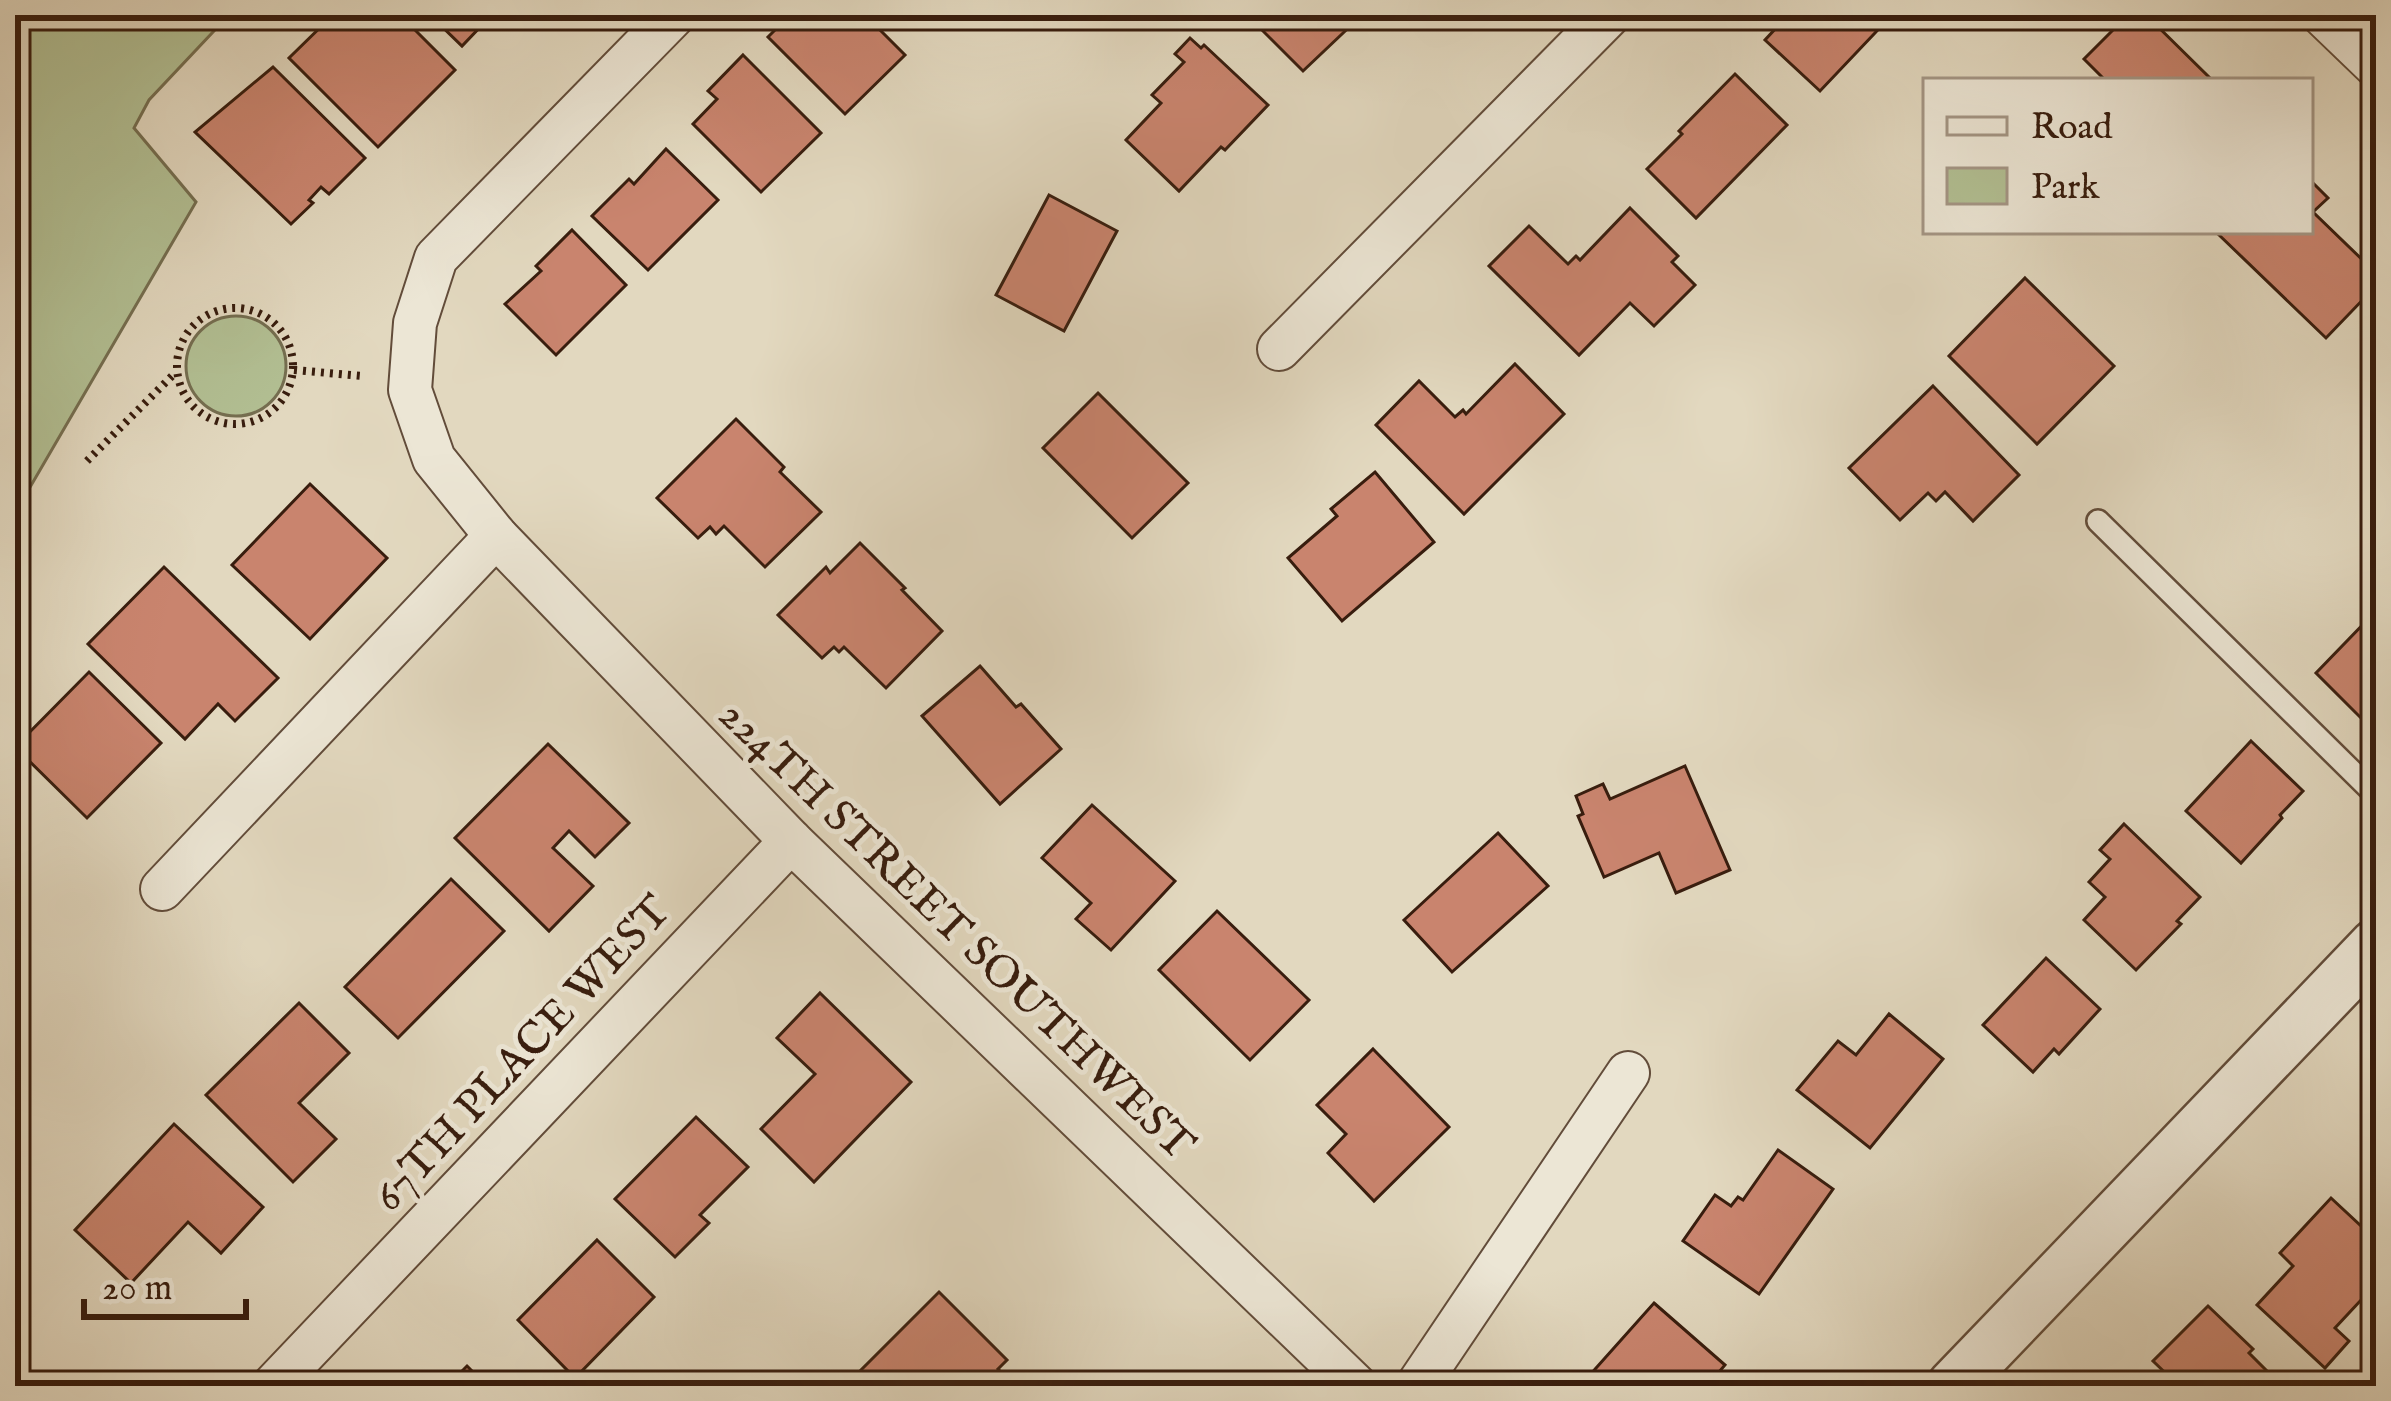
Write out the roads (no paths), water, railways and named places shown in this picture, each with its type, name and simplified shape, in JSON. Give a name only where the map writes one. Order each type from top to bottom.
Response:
[{"type":"street","name":"224TH STREET SOUTHWEST","points":[[674,15],[436,258],[415,323],[410,390],[434,459],[496,536],[790,841],[1356,1386]]},
{"type":"street","points":[[1279,350],[1609,15]]},
{"type":"street","points":[[2323,15],[2376,66]]},
{"type":"street","points":[[161,889],[496,536]]},
{"type":"street","name":"67TH PLACE WEST","points":[[273,1386],[790,841]]},
{"type":"street","points":[[1953,1386],[2376,945]]},
{"type":"street","points":[[1417,1386],[1628,1073]]},
{"type":"lane","points":[[2098,521],[2376,795]]}]
